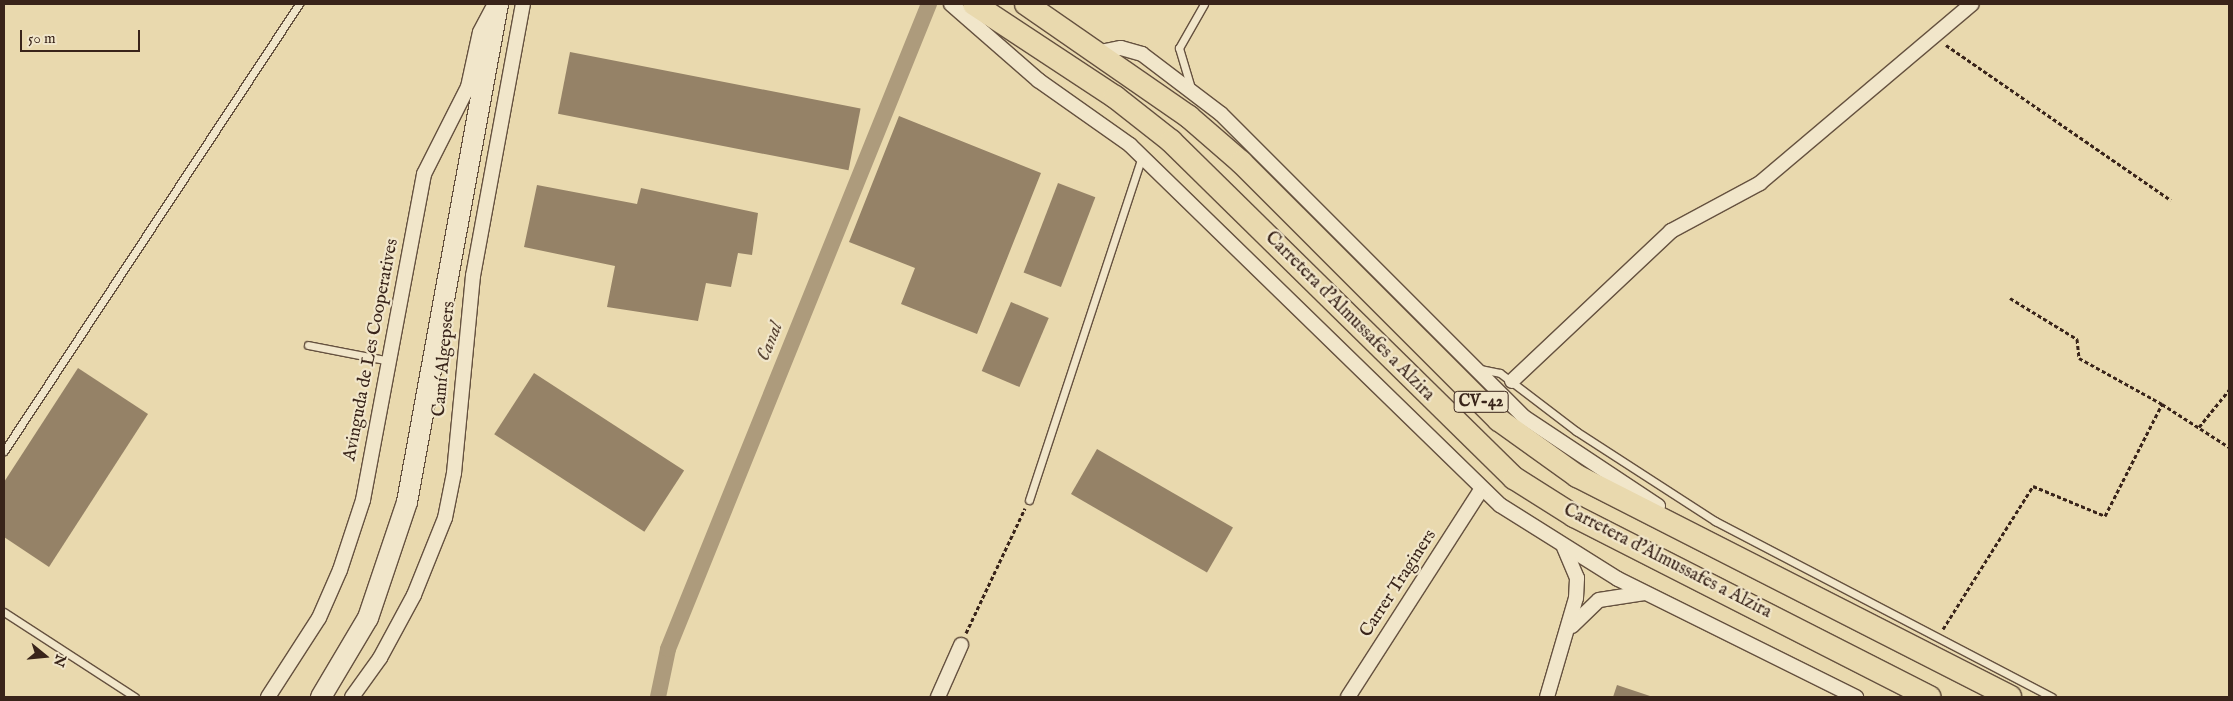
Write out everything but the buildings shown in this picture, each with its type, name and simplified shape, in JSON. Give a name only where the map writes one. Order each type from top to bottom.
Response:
[{"type":"main road","points":[[321,697],[368,618],[408,502],[497,4]]},
{"type":"main road","name":"Carretera d'Almussafes a Alzira","points":[[974,4],[1115,97],[1171,140],[1514,478],[1574,516],[1930,697]]},
{"type":"main road","name":"Carretera d'Almussafes a Alzira","points":[[1026,4],[1100,52],[1190,117],[1241,162],[1499,420],[1577,476],[2010,697]]},
{"type":"street","name":"Avinguda de Les Cooperatives","points":[[268,697],[319,618],[340,570],[363,500],[424,174],[468,87],[480,32],[497,4]]},
{"type":"street","name":"Camí Algepsers","points":[[352,697],[414,595],[445,518],[454,473],[462,348],[473,276],[523,4]]},
{"type":"street","name":"Carretera d'Almussafes a Alzira","points":[[951,4],[1003,52],[1090,113],[1142,158],[1482,490],[1564,548],[1650,594],[1856,697]]},
{"type":"street","points":[[1512,381],[1672,231],[1737,199],[1760,183],[1972,4]]},
{"type":"street","name":"Carretera d'Almussafes a Alzira","points":[[1100,52],[1121,48],[1142,54],[1193,93],[1287,176],[1474,368],[1556,442],[1677,517],[1695,536]]},
{"type":"street","name":"Carrer Traginers","points":[[1348,697],[1482,490]]},
{"type":"street","points":[[1547,697],[1571,626],[1577,578],[1564,548]]},
{"type":"street","points":[[1571,626],[1599,600],[1627,592],[1650,594]]},
{"type":"street","points":[[938,697],[961,645]]},
{"type":"lane","points":[[4,451],[299,4]]},
{"type":"lane","points":[[1193,93],[1182,68],[1179,48],[1204,4]]},
{"type":"lane","points":[[1029,500],[1142,158]]},
{"type":"lane","points":[[308,345],[390,361]]},
{"type":"lane","points":[[1474,368],[1500,373],[1576,431],[1715,521],[2052,697]]},
{"type":"lane","points":[[4,612],[135,697]]},
{"type":"path","points":[[1935,37],[2171,200]]},
{"type":"path","points":[[2010,298],[2076,339],[2079,358],[2162,404],[2229,447]]},
{"type":"path","points":[[2199,428],[2229,390]]},
{"type":"path","points":[[1938,638],[2033,486],[2105,516],[2162,404]]},
{"type":"path","points":[[961,645],[1029,500]]},
{"type":"waterway","name":"Canal","points":[[658,697],[668,649],[929,4]]}]
